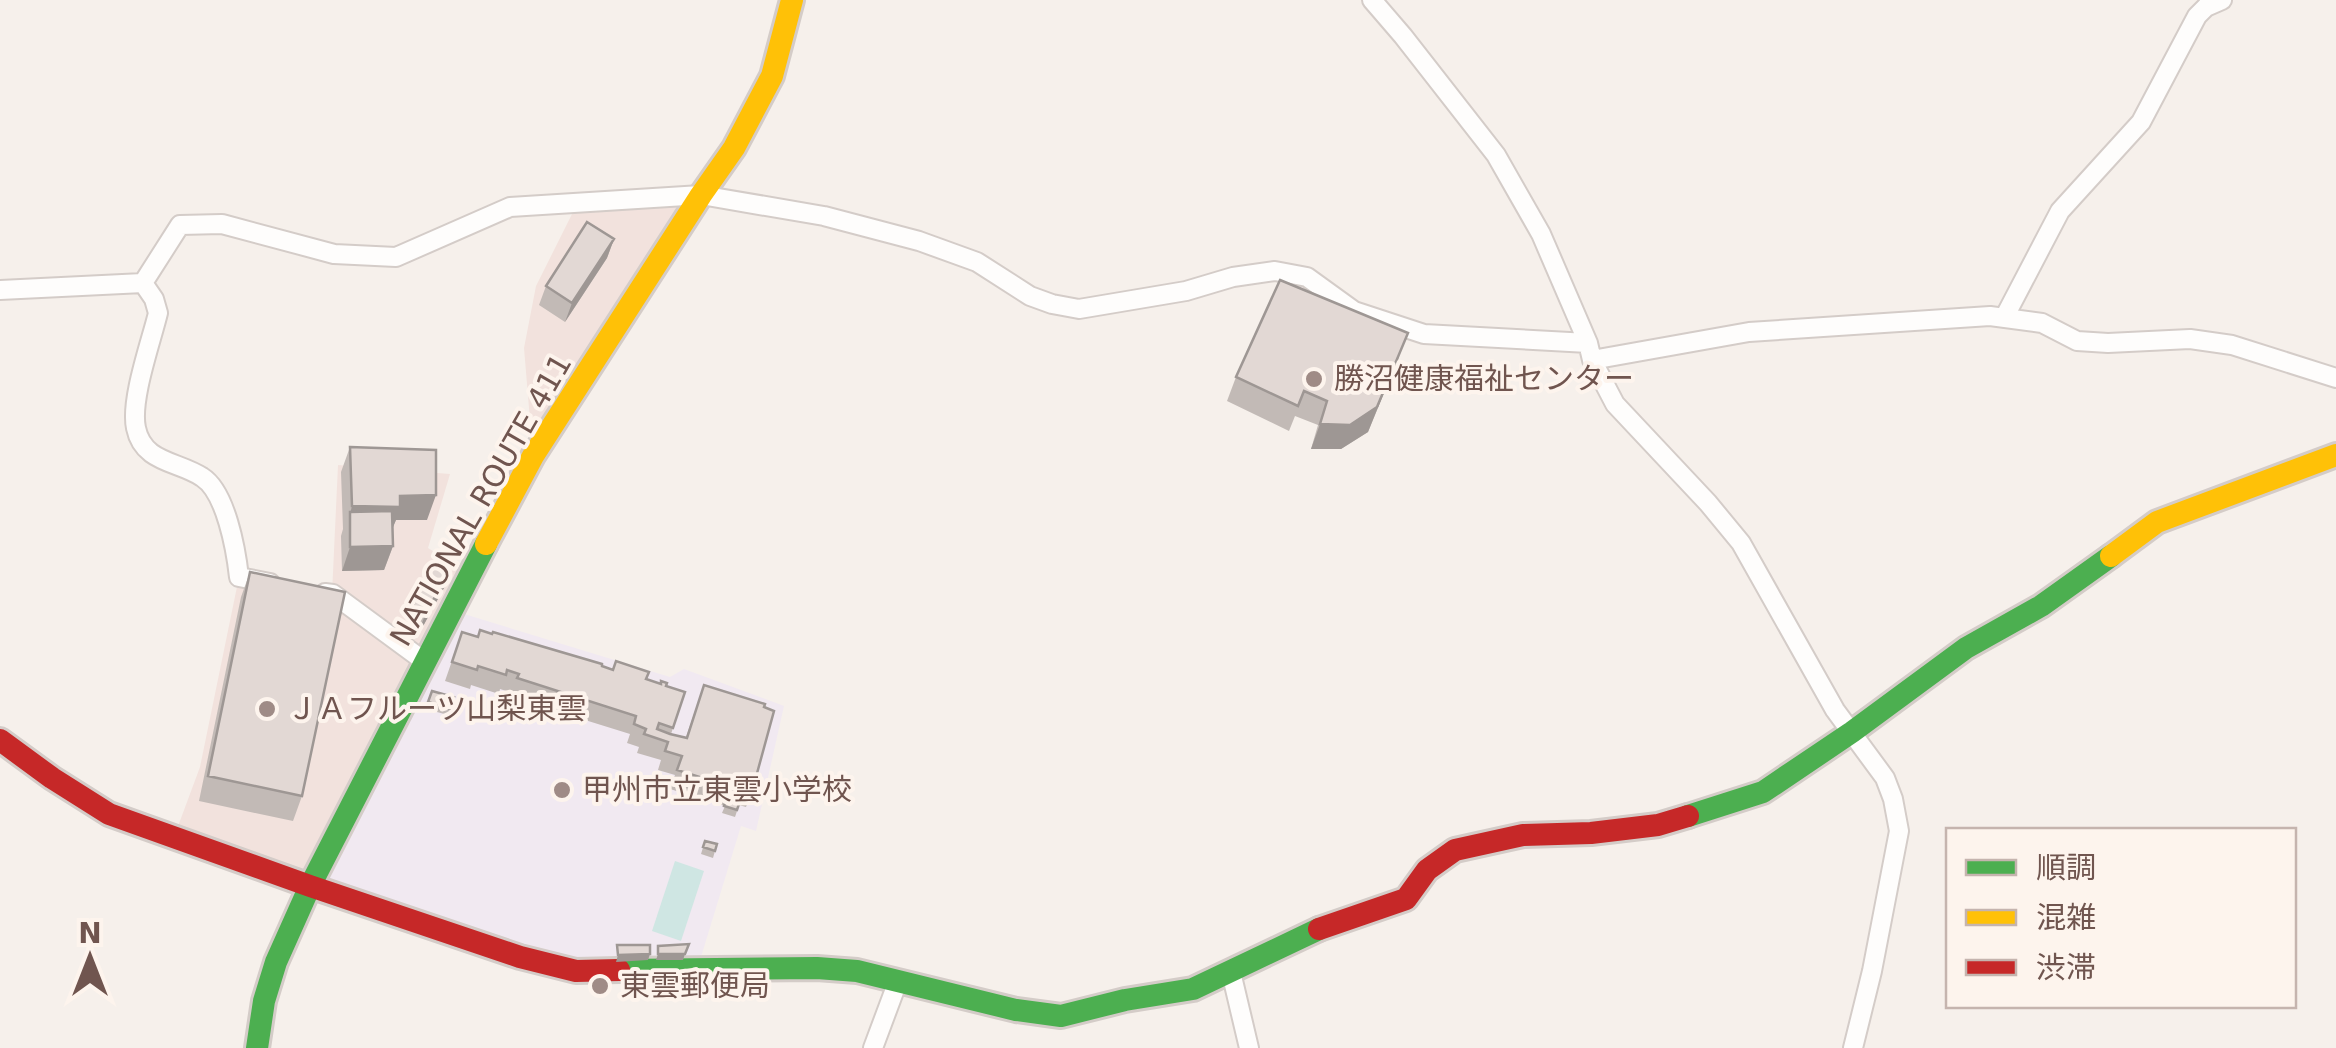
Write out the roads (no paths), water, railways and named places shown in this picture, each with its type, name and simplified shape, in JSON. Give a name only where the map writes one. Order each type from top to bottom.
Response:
[{"type":"main road","name":"NATIONAL ROUTE 411","points":[[257,1048],[264,1001],[276,962],[424,660],[534,456],[734,148],[772,76],[792,0]]},
{"type":"main road","points":[[0,740],[109,814],[520,957],[576,971],[857,971],[1016,1010],[1061,1016],[1193,989],[1310,932],[1406,900],[1427,870],[1455,850],[1524,835],[1658,825],[1763,792],[1966,648],[2040,606],[2157,522],[2336,456]]},
{"type":"street","points":[[1372,0],[1496,154],[1541,234],[1616,404],[1741,543],[1835,710],[1885,778],[1899,831],[1854,1048]]},
{"type":"street","points":[[2004,318],[2060,211],[2141,122],[2198,16],[2206,7],[2222,0]]},
{"type":"street","points":[[143,283],[180,225],[222,224],[334,254],[396,257],[510,207],[701,195],[824,216],[919,241],[977,262],[1030,296],[1079,309],[1275,271],[1307,276],[1354,310],[1424,334],[1590,352],[1749,332],[1990,316],[2042,322],[2077,341],[2108,344],[2190,338],[2232,345],[2336,378]]},
{"type":"street","points":[[0,290],[143,283]]},
{"type":"street","points":[[143,283],[154,298],[158,313],[135,406],[136,428],[143,446],[157,458],[205,478],[225,510],[239,578],[332,594],[424,660]]},
{"type":"street","points":[[1231,972],[1249,1048]]},
{"type":"street","points":[[873,1048],[898,981]]},
{"type":"water","points":[[675,861],[704,871],[681,941],[652,931]]},
{"type":"place","name":"勝沼健康福祉センター","points":[[1314,379]]},
{"type":"place","name":"ＪＡフルーツ山梨東雲","points":[[267,709]]},
{"type":"place","name":"甲州市立東雲小学校","points":[[562,790]]},
{"type":"place","name":"東雲郵便局","points":[[600,986]]}]
